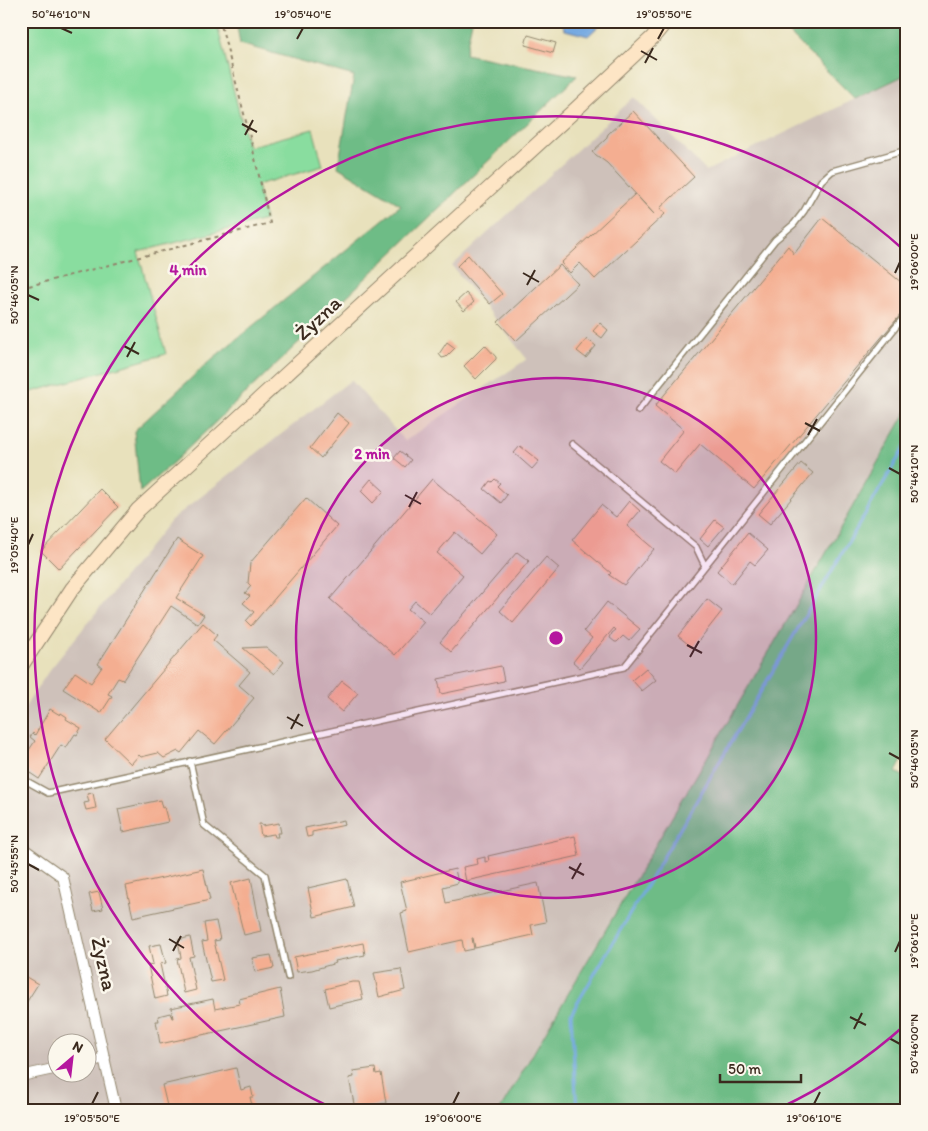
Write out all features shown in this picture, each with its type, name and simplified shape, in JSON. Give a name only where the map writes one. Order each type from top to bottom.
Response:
[{"type":"street","name":"Żyzna","points":[[21,666],[25,650],[72,589],[138,510],[575,110],[653,37],[666,21]]},
{"type":"street","name":"Żyzna","points":[[21,847],[64,878],[116,1110]]},
{"type":"street","points":[[98,1060],[105,1058]]},
{"type":"street","points":[[21,1076],[48,1070]]},
{"type":"lane","points":[[638,411],[776,240],[799,218],[821,181],[832,171],[907,150]]},
{"type":"lane","points":[[21,778],[48,793],[624,667],[907,312]]},
{"type":"lane","points":[[572,444],[696,547],[705,566]]},
{"type":"lane","points":[[190,761],[204,824],[265,875],[288,977]]},
{"type":"path","points":[[21,288],[270,223],[220,21]]},
{"type":"shaded area","points":[[907,74],[907,411],[797,604],[500,1110],[21,1110],[21,713],[48,672],[171,520],[351,380],[405,441],[527,359],[452,266],[634,97],[706,171]]},
{"type":"green space","points":[[21,21],[216,21],[248,147],[313,129],[323,166],[257,185],[265,220],[138,252],[166,354],[21,395]]},
{"type":"green space","points":[[236,21],[472,21],[465,54],[577,76],[177,459],[140,492],[134,431],[212,359],[401,205],[338,167],[354,76],[240,44]]},
{"type":"green space","points":[[777,21],[907,21],[907,74],[855,99]]},
{"type":"green space","points":[[907,411],[907,751],[896,772],[907,778],[907,1100],[897,1110],[500,1110],[797,604]]},
{"type":"water","points":[[561,21],[604,21],[588,36],[565,30]]},
{"type":"building","points":[[528,35],[556,43],[553,53],[525,45]]},
{"type":"building","points":[[633,111],[694,177],[660,208],[665,214],[595,279],[580,263],[570,273],[561,263],[635,194],[654,214],[607,163],[592,152]]},
{"type":"building","points":[[822,218],[907,287],[907,307],[754,489],[700,444],[675,474],[659,461],[684,430],[655,406],[788,246],[794,254]]},
{"type":"building","points":[[468,255],[502,294],[490,304],[457,266]]},
{"type":"building","points":[[560,265],[578,284],[516,341],[498,322]]},
{"type":"building","points":[[466,293],[474,302],[464,311],[456,302]]},
{"type":"building","points":[[600,323],[608,330],[602,338],[593,331]]},
{"type":"building","points":[[587,339],[596,346],[586,358],[577,351]]},
{"type":"building","points":[[447,342],[455,348],[446,357],[442,358],[439,354]]},
{"type":"building","points":[[485,345],[496,359],[476,379],[464,366]]},
{"type":"building","points":[[337,413],[349,423],[321,458],[310,448]]},
{"type":"building","points":[[520,446],[539,461],[532,469],[514,453]]},
{"type":"building","points":[[400,451],[411,460],[405,467],[394,458]]},
{"type":"building","points":[[801,463],[813,473],[770,524],[758,514]]},
{"type":"building","points":[[371,479],[384,491],[373,503],[361,491]]},
{"type":"building","points":[[432,479],[497,534],[480,554],[455,532],[437,553],[463,575],[430,614],[415,601],[408,609],[424,622],[395,655],[330,599]]},
{"type":"building","points":[[495,479],[500,483],[497,486],[507,495],[501,503],[484,489],[490,481],[492,482]]},
{"type":"building","points":[[100,489],[118,507],[59,569],[41,551]]},
{"type":"building","points":[[306,498],[337,526],[251,626],[246,621],[254,612],[243,603],[250,596],[245,593],[251,586],[248,583],[250,563]]},
{"type":"building","points":[[629,501],[640,511],[627,526],[654,549],[624,585],[609,575],[611,573],[572,540],[601,505],[616,517]]},
{"type":"building","points":[[715,520],[724,527],[708,546],[700,539]]},
{"type":"building","points":[[748,533],[768,550],[755,565],[750,561],[732,584],[717,571]]},
{"type":"building","points":[[177,539],[203,556],[176,598],[204,615],[198,624],[171,606],[123,680],[118,678],[108,694],[112,696],[101,713],[63,689],[75,672],[91,683],[102,667],[98,664]]},
{"type":"building","points":[[517,552],[529,561],[451,652],[440,642]]},
{"type":"building","points":[[546,557],[559,568],[513,623],[500,611]]},
{"type":"building","points":[[707,599],[722,611],[693,648],[678,636]]},
{"type":"building","points":[[607,602],[640,629],[629,641],[623,636],[615,642],[610,638],[616,630],[614,628],[580,668],[573,662],[592,638],[584,631]]},
{"type":"building","points":[[203,623],[217,635],[213,640],[250,672],[239,685],[254,698],[215,744],[199,731],[181,753],[178,751],[164,758],[158,753],[141,757],[139,755],[131,764],[105,739]]},
{"type":"building","points":[[266,647],[284,662],[274,674],[243,648]]},
{"type":"building","points":[[501,666],[504,681],[441,694],[438,679]]},
{"type":"building","points":[[646,668],[656,680],[642,691],[632,680]]},
{"type":"building","points":[[342,681],[358,693],[342,712],[327,699]]},
{"type":"building","points":[[50,709],[60,715],[61,713],[67,717],[66,719],[81,728],[66,748],[61,745],[39,779],[21,767],[21,762],[35,741],[30,737],[33,733],[35,735]]},
{"type":"building","points":[[93,793],[96,808],[86,810],[84,803],[89,802],[87,794]]},
{"type":"building","points":[[160,800],[168,822],[123,832],[118,809]]},
{"type":"building","points":[[344,820],[345,825],[312,832],[312,836],[307,837],[305,828]]},
{"type":"building","points":[[279,823],[281,833],[277,833],[278,837],[275,837],[274,834],[261,836],[259,824],[262,826]]},
{"type":"building","points":[[575,836],[579,856],[466,881],[463,867],[478,864],[477,859],[485,857],[485,862],[489,861],[488,856]]},
{"type":"building","points":[[203,869],[210,900],[133,917],[126,886]]},
{"type":"building","points":[[455,869],[458,883],[443,887],[446,903],[538,883],[546,922],[531,925],[533,935],[475,948],[472,938],[474,949],[464,951],[462,940],[409,952],[401,913],[407,911],[400,882]]},
{"type":"building","points":[[251,878],[261,931],[244,935],[231,883]]},
{"type":"building","points":[[347,879],[354,907],[314,917],[308,888]]},
{"type":"building","points":[[99,892],[103,909],[93,911],[89,894]]},
{"type":"building","points":[[216,921],[220,940],[214,941],[223,980],[211,982],[202,942],[207,941],[204,923]]},
{"type":"building","points":[[190,937],[194,956],[189,957],[196,990],[184,993],[177,959],[181,958],[178,940]]},
{"type":"building","points":[[363,943],[365,955],[335,961],[336,963],[312,970],[297,972],[294,957]]},
{"type":"building","points":[[161,944],[166,963],[160,964],[167,996],[155,999],[148,965],[153,964],[149,946]]},
{"type":"building","points":[[271,955],[274,968],[255,972],[252,958]]},
{"type":"building","points":[[401,969],[405,990],[379,997],[374,973]]},
{"type":"building","points":[[21,974],[38,984],[21,1011]]},
{"type":"building","points":[[359,982],[363,999],[329,1007],[325,989]]},
{"type":"building","points":[[280,989],[285,1017],[160,1044],[156,1021],[159,1021],[158,1016],[170,1013],[173,1018],[171,1008],[213,999],[215,1009],[240,1004],[239,999]]},
{"type":"building","points":[[236,1068],[241,1090],[251,1087],[253,1097],[250,1097],[253,1110],[168,1110],[162,1085]]},
{"type":"building","points":[[375,1068],[376,1074],[381,1073],[386,1103],[351,1110],[350,1105],[354,1104],[349,1078],[354,1077],[353,1071]]},
{"type":"waterway","points":[[577,1110],[571,1014],[907,443]]}]
